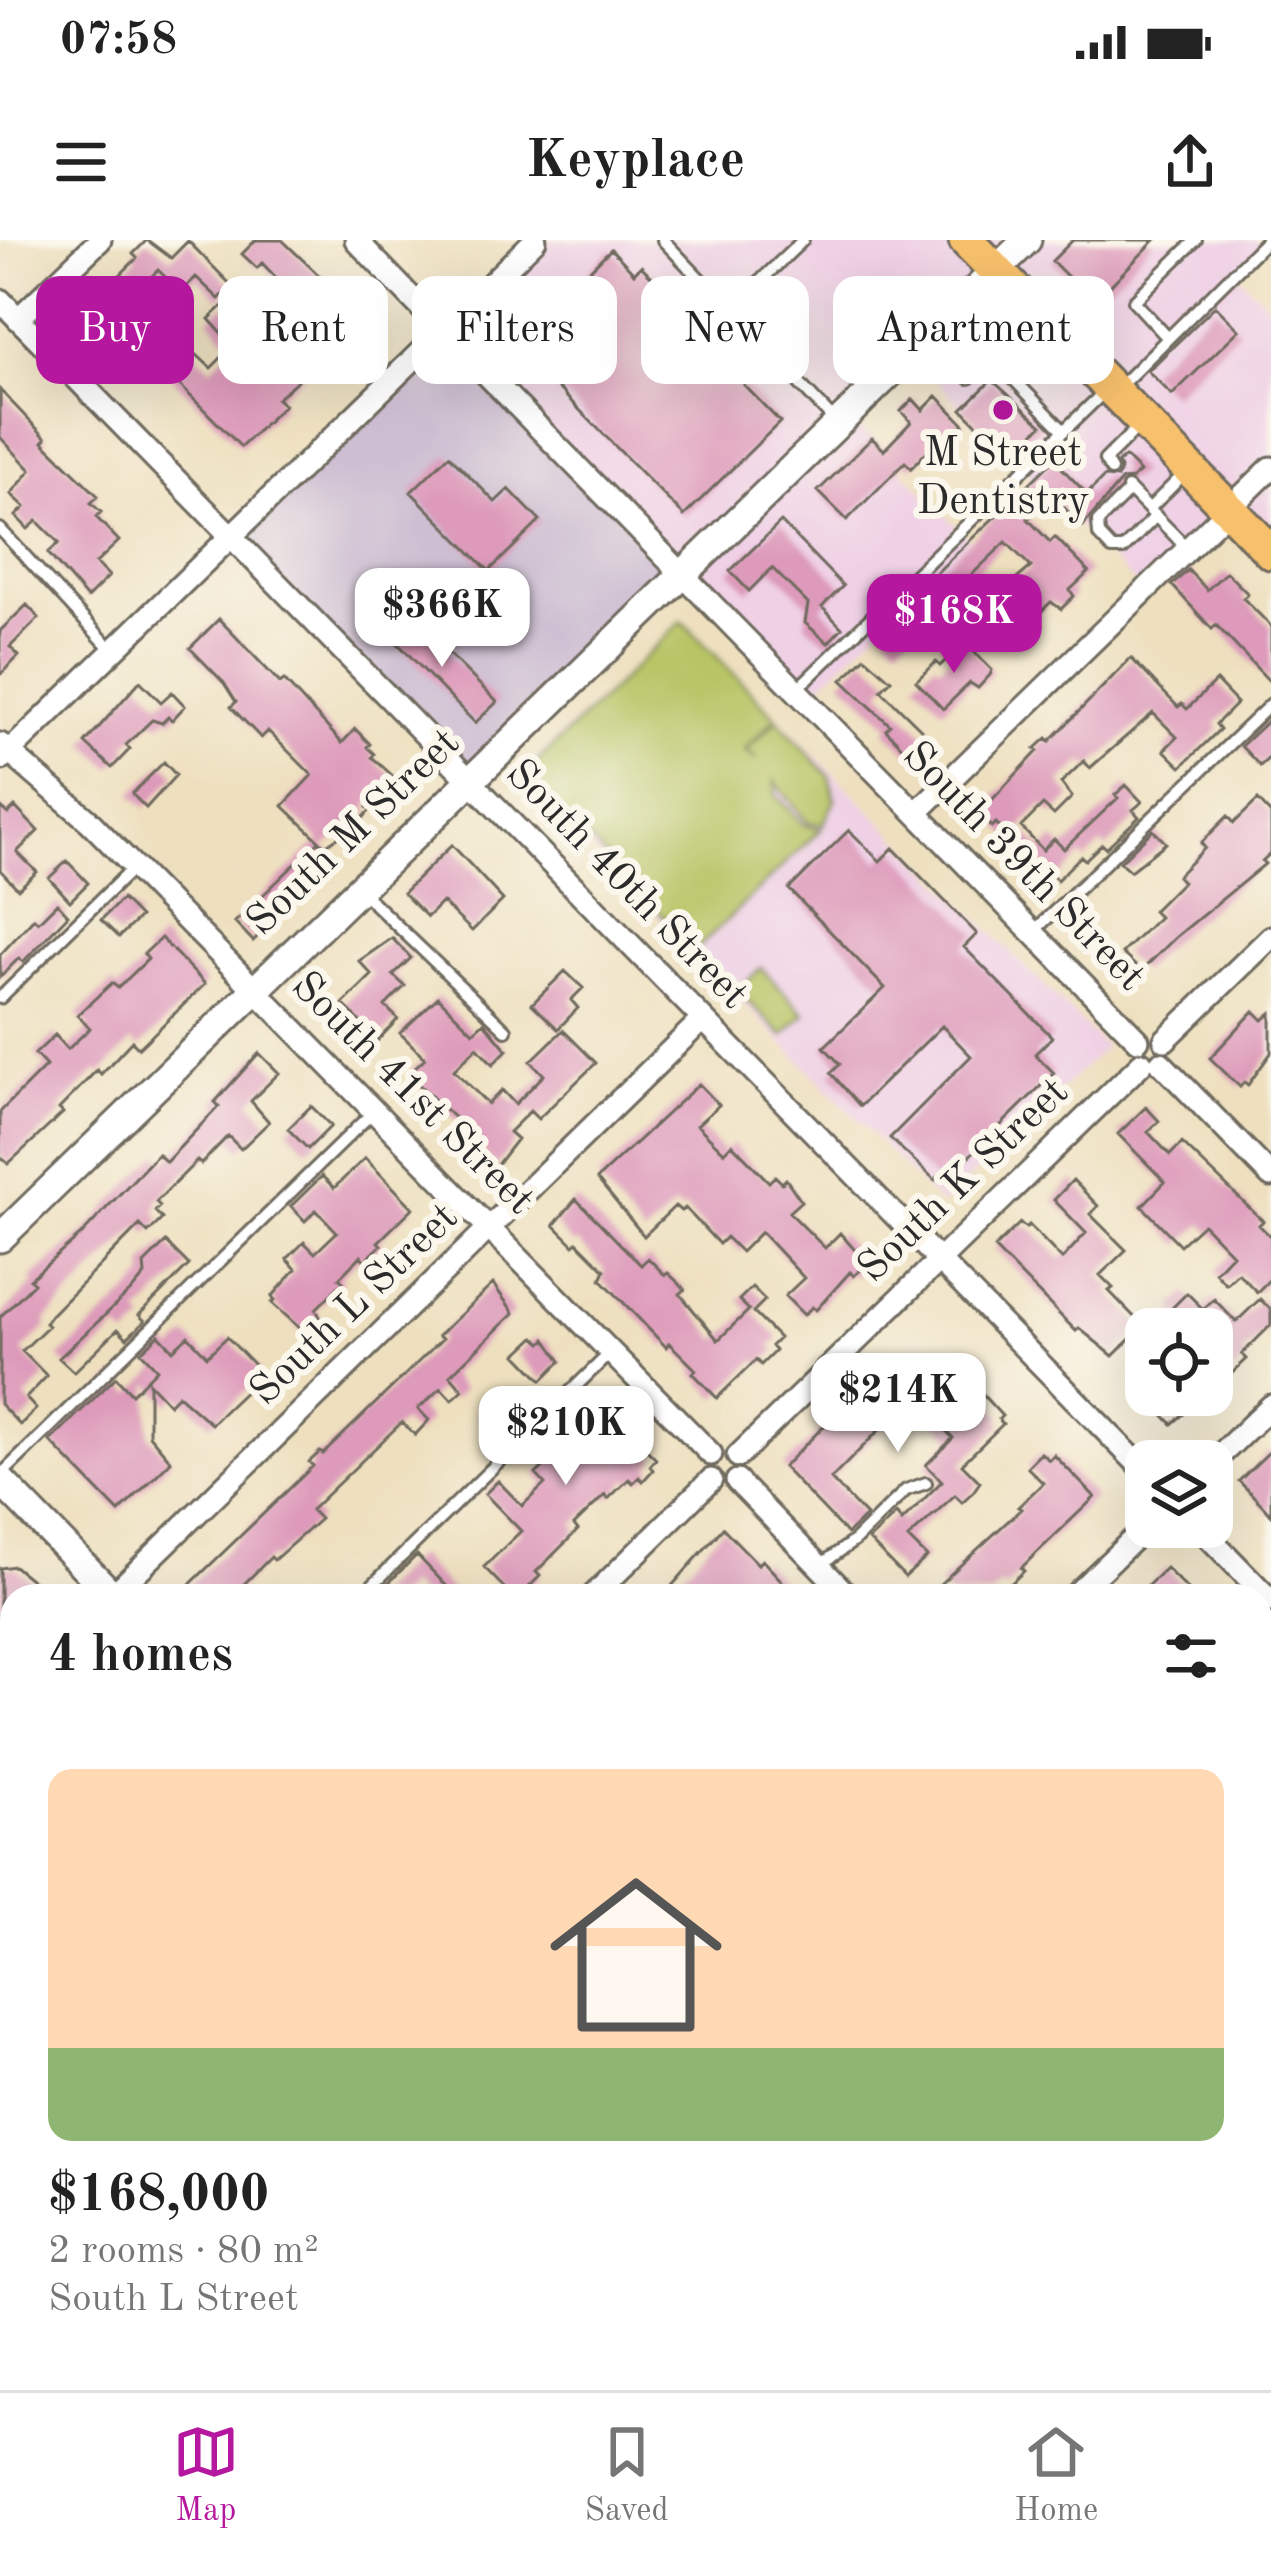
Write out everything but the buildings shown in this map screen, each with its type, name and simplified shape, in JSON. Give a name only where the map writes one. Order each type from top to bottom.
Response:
[{"type":"main road","points":[[966,240],[1271,552]]},
{"type":"street","points":[[18,319],[100,240]]},
{"type":"street","name":"South 39th Street","points":[[356,240],[412,296]]},
{"type":"street","points":[[497,276],[535,240]]},
{"type":"street","name":"South M Street","points":[[990,276],[1027,240]]},
{"type":"street","name":"South 40th Street","points":[[0,301],[1125,1451]]},
{"type":"street","points":[[3,752],[412,357]]},
{"type":"street","name":"South 39th Street","points":[[498,384],[1138,1040],[1136,1055],[1156,1056]]},
{"type":"street","name":"South M Street","points":[[0,1238],[878,384]]},
{"type":"street","points":[[916,813],[1271,468]]},
{"type":"street","name":"South 41st Street","points":[[3,752],[71,804],[711,1454]]},
{"type":"street","name":"South K Street","points":[[738,1456],[1156,1056],[1271,937]]},
{"type":"street","name":"South L Street","points":[[125,1584],[703,1019]]},
{"type":"street","points":[[1156,1056],[1271,1174]]},
{"type":"street","points":[[1233,1443],[1271,1406]]},
{"type":"street","points":[[728,1450],[738,1456],[742,1471],[737,1481],[727,1486],[711,1480],[706,1470],[711,1454],[728,1450]]},
{"type":"street","points":[[0,1478],[102,1584]]},
{"type":"street","points":[[605,1584],[711,1480]]},
{"type":"street","points":[[737,1481],[834,1584]]},
{"type":"street","points":[[1087,1584],[1125,1547]]},
{"type":"street","points":[[1219,1548],[1254,1584]]},
{"type":"lane","points":[[663,240],[697,276]]},
{"type":"lane","points":[[765,276],[803,240]]},
{"type":"lane","points":[[1168,338],[1134,301],[1196,240]]},
{"type":"lane","points":[[796,690],[1268,240]]},
{"type":"lane","points":[[800,384],[837,423]]},
{"type":"lane","points":[[1019,384],[1064,430]]},
{"type":"lane","points":[[1111,470],[1105,460],[1144,422]]},
{"type":"lane","points":[[1188,549],[1152,513],[1128,488],[1098,522],[1099,535],[1112,549],[1123,549],[1152,513],[1189,469]]},
{"type":"lane","points":[[0,529],[112,650]]},
{"type":"lane","points":[[1033,932],[1271,704]]},
{"type":"lane","points":[[0,998],[134,867]]},
{"type":"lane","points":[[358,887],[506,1030]]},
{"type":"lane","points":[[0,1478],[374,1111]]},
{"type":"lane","points":[[373,1584],[611,1352]]},
{"type":"lane","points":[[819,1566],[854,1541],[906,1490],[926,1483]]},
{"type":"shaded area","points":[[535,240],[1257,240],[1262,245],[1235,272],[1271,308],[1271,552],[1229,510],[1143,592],[939,384],[1114,384],[1114,276],[833,276],[833,384],[878,384],[847,414],[970,540],[805,700],[497,384],[617,384],[617,276],[499,276]]},
{"type":"shaded area","points":[[412,361],[412,384],[497,384],[683,575],[468,779],[229,535]]},
{"type":"shaded area","points":[[682,621],[1105,1047],[941,1205],[520,774]]},
{"type":"green space","points":[[682,621],[776,717],[744,750],[756,760],[747,749],[778,720],[830,777],[835,800],[823,825],[807,822],[775,781],[776,795],[804,825],[821,829],[696,950],[528,777],[528,771]]},
{"type":"green space","points":[[761,968],[805,1014],[783,1036],[737,990]]},
{"type":"place","name":"M Street Dentistry","points":[[1003,410]]}]
